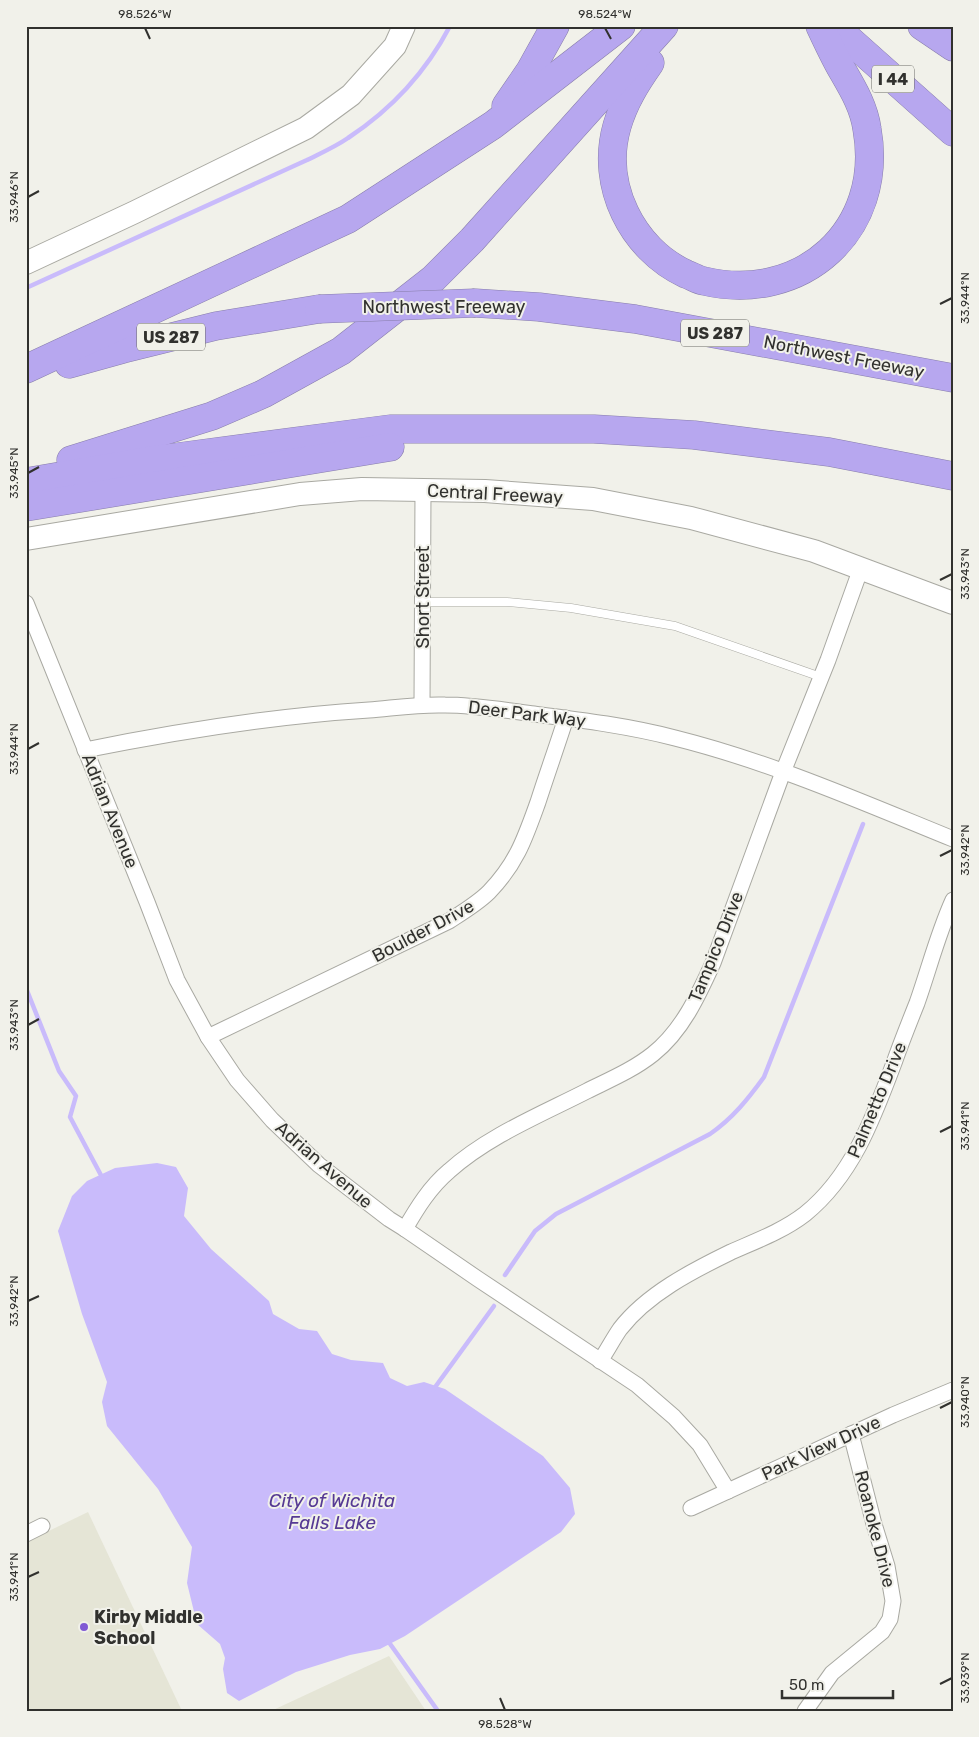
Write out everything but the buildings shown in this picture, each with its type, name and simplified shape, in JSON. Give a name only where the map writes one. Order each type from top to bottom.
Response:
[{"type":"highway","points":[[493,125],[530,71],[555,26]]},
{"type":"highway","points":[[26,369],[348,219],[493,125],[621,26]]},
{"type":"highway","points":[[26,474],[212,416],[263,394],[341,351],[433,279],[472,240],[664,26]]},
{"type":"highway","points":[[677,26],[630,92],[616,127],[613,176],[620,203],[632,227],[649,249],[670,266],[686,274],[702,281],[728,286],[779,281],[808,267],[829,252],[844,235],[856,218],[865,196],[870,166],[867,127],[859,99],[820,26]]},
{"type":"highway","name":"I 44","points":[[834,26],[953,132]]},
{"type":"highway","points":[[922,26],[953,46]]},
{"type":"highway","name":"Northwest Freeway","points":[[26,376],[216,326],[318,309],[475,304],[539,307],[635,319],[953,378]]},
{"type":"highway","points":[[26,482],[148,461],[390,429],[594,430],[694,435],[820,450],[953,476]]},
{"type":"highway","points":[[26,507],[394,446],[594,430]]},
{"type":"main road","points":[[26,263],[306,128],[352,95],[395,46],[404,26]]},
{"type":"main road","name":"Central Freeway","points":[[26,539],[300,494],[362,489],[485,490],[593,499],[691,518],[814,551],[953,603]]},
{"type":"street","name":"Short Street","points":[[422,490],[422,704]]},
{"type":"street","name":"Tampico Drive","points":[[406,1229],[418,1206],[431,1190],[448,1172],[473,1152],[527,1121],[633,1068],[654,1053],[674,1032],[689,1012],[713,963],[861,568]]},
{"type":"street","name":"Adrian Avenue","points":[[26,603],[177,980],[208,1037],[237,1080],[272,1120],[319,1165],[389,1220],[406,1229],[637,1385],[674,1417],[700,1445],[728,1490]]},
{"type":"street","name":"Deer Park Way","points":[[85,750],[272,718],[422,704],[480,707],[629,728],[675,738],[784,772],[860,800],[953,839]]},
{"type":"street","name":"Boulder Drive","points":[[208,1037],[442,924],[472,906],[488,893],[517,857],[530,826],[566,718]]},
{"type":"street","name":"Palmetto Drive","points":[[600,1361],[621,1328],[646,1303],[701,1266],[764,1238],[804,1214],[829,1191],[843,1173],[859,1148],[881,1097],[917,1004],[953,900]]},
{"type":"street","name":"Park View Drive","points":[[691,1508],[922,1402],[953,1390]]},
{"type":"street","name":"Roanoke Drive","points":[[805,1711],[832,1673],[882,1632],[890,1619],[893,1601],[887,1566],[851,1434]]},
{"type":"street","points":[[26,1534],[42,1526]]},
{"type":"lane","points":[[423,602],[506,602],[571,608],[675,626],[821,677]]},
{"type":"shaded area","name":"Kirby Middle School","points":[[88,1512],[182,1711],[26,1711],[26,1542]]},
{"type":"shaded area","points":[[389,1656],[426,1711],[271,1711]]},
{"type":"water","name":"City of Wichita Falls Lake","points":[[157,1163],[176,1167],[188,1188],[184,1216],[211,1249],[269,1301],[273,1314],[299,1329],[317,1331],[332,1354],[351,1360],[383,1363],[390,1378],[407,1386],[424,1382],[445,1389],[543,1456],[570,1488],[575,1514],[561,1532],[405,1636],[380,1649],[350,1655],[296,1672],[239,1701],[227,1693],[223,1669],[225,1658],[220,1644],[197,1624],[187,1583],[192,1547],[158,1489],[107,1426],[102,1402],[107,1382],[82,1314],[58,1231],[72,1196],[87,1181],[115,1168]]},
{"type":"waterway","points":[[26,288],[307,160],[343,141],[379,115],[406,89],[430,60],[450,26]]},
{"type":"waterway","points":[[505,1275],[535,1231],[556,1214],[710,1134],[733,1115],[752,1093],[764,1077],[863,824]]},
{"type":"waterway","points":[[26,988],[59,1071],[76,1096],[70,1117],[103,1179]]},
{"type":"waterway","points":[[433,1390],[494,1306]]},
{"type":"waterway","points":[[388,1641],[438,1711]]},
{"type":"place","name":"Kirby Middle School","points":[[84,1627]]}]
